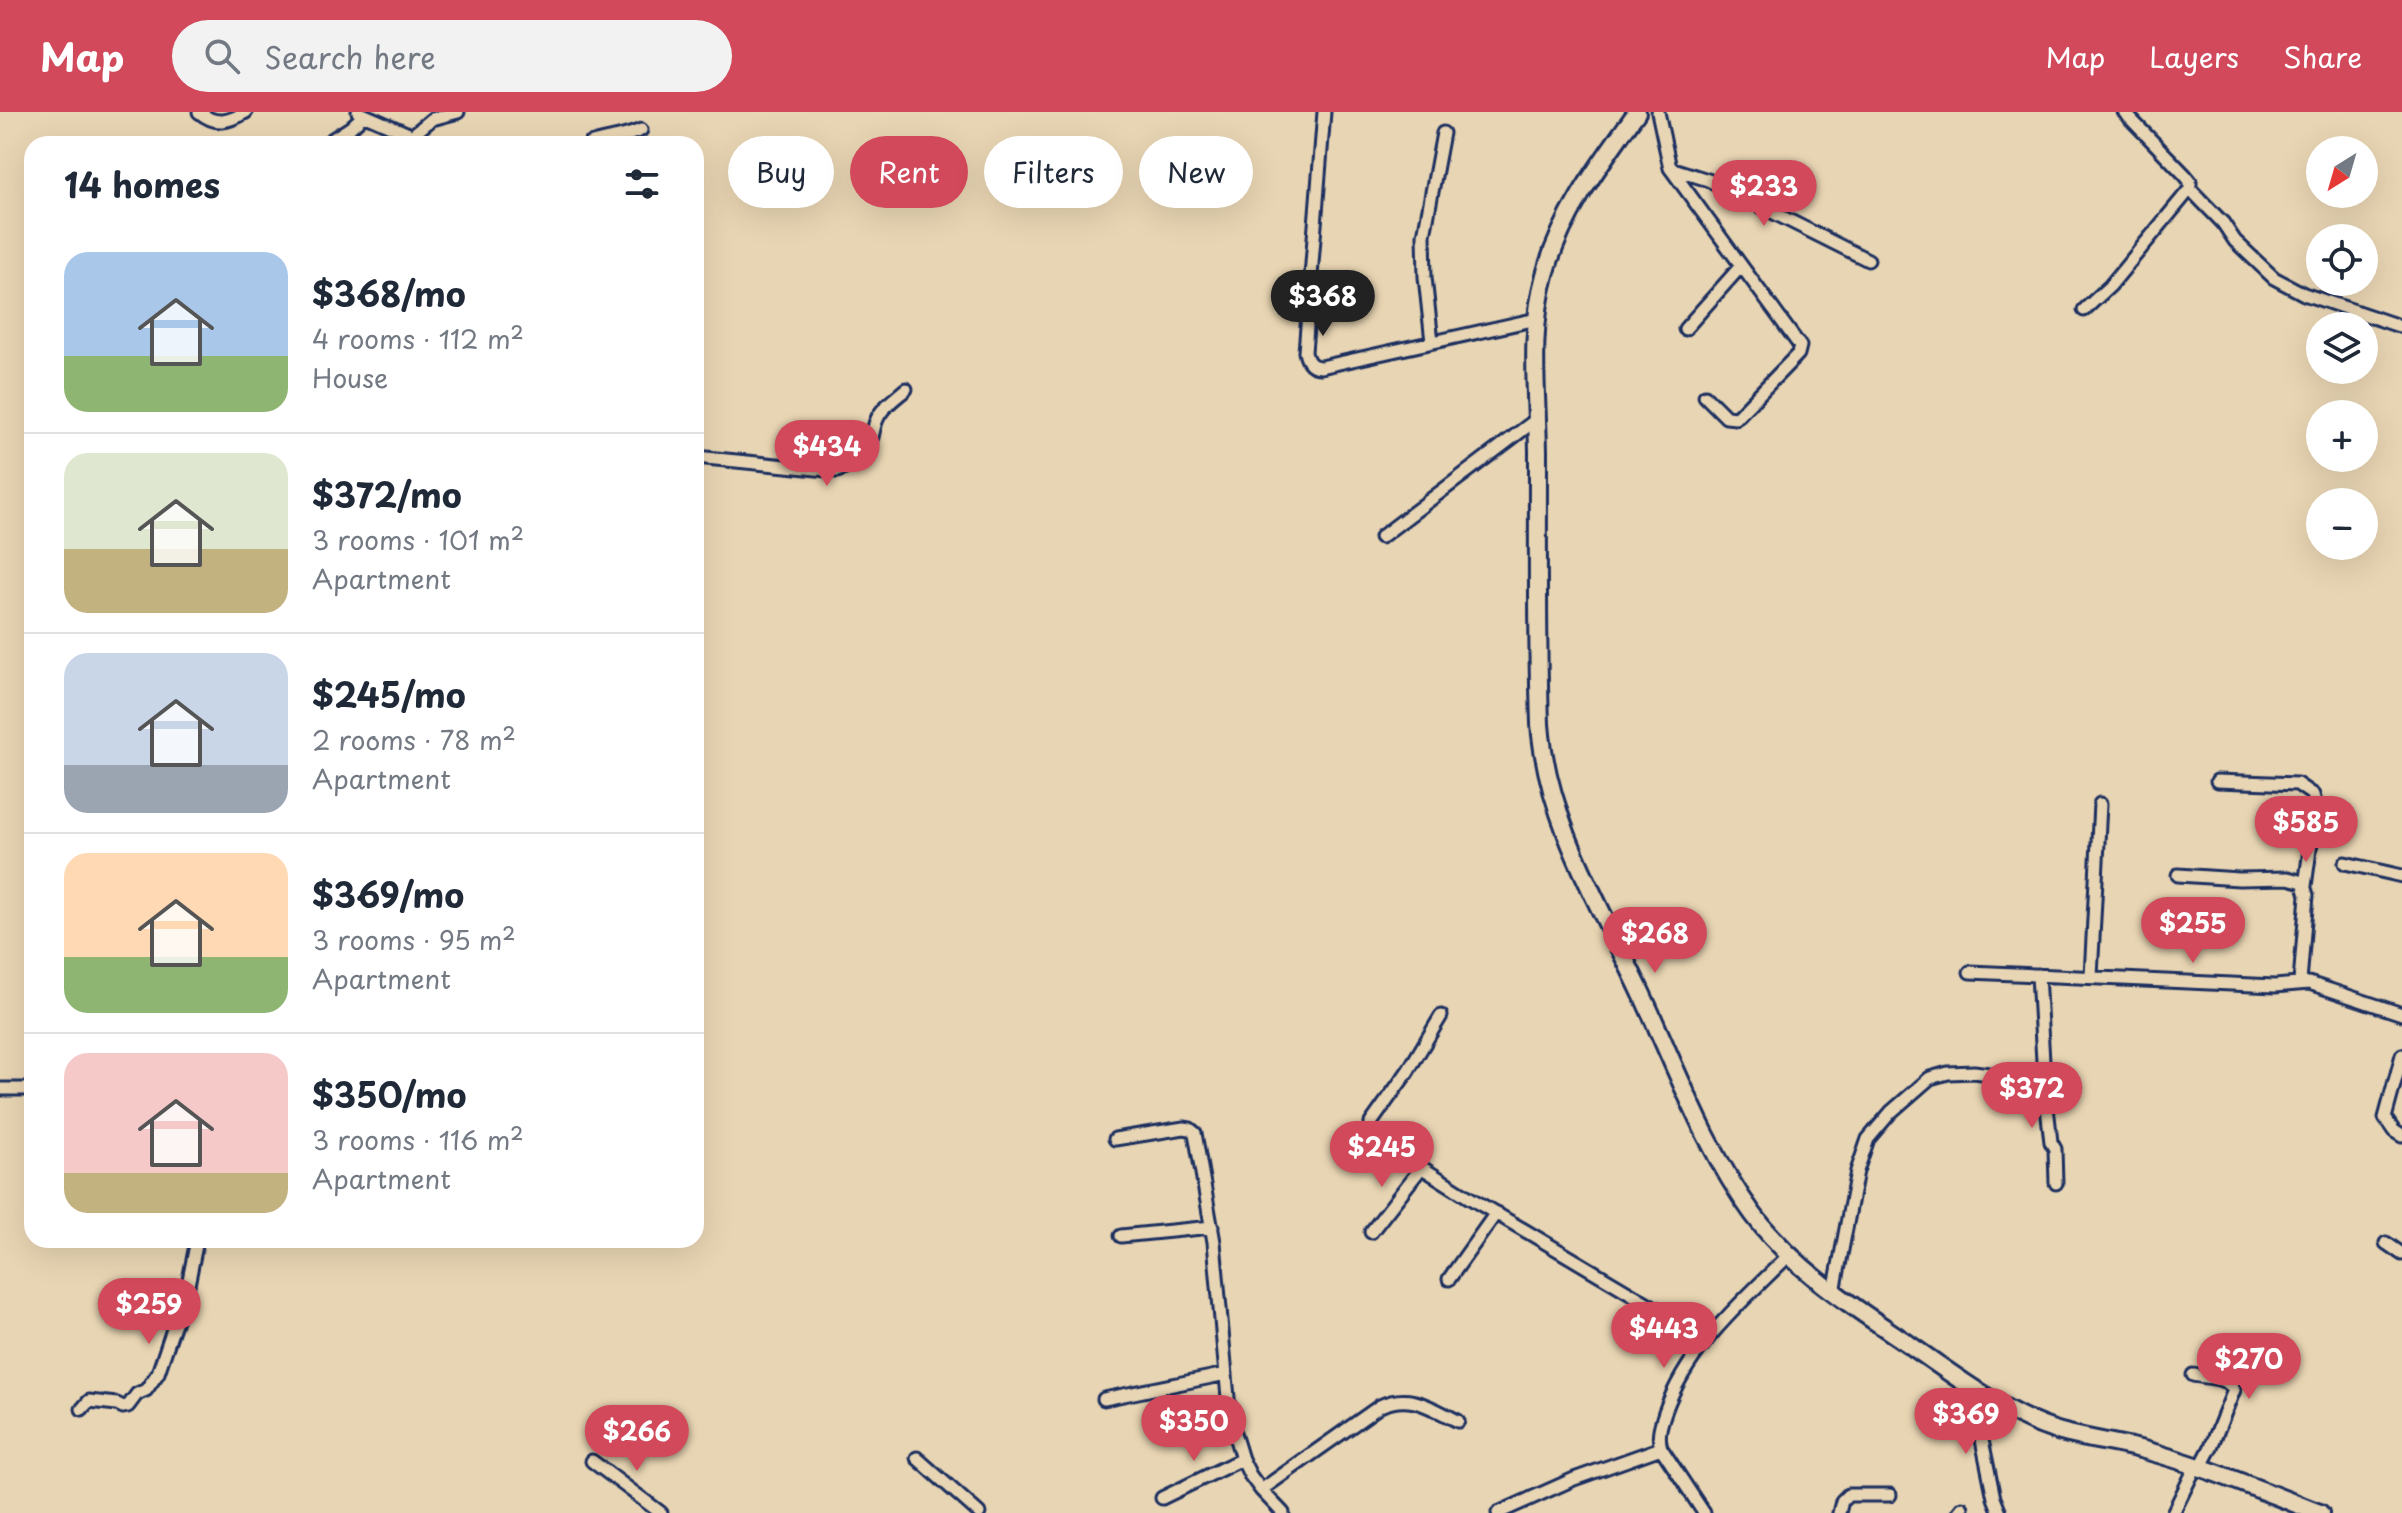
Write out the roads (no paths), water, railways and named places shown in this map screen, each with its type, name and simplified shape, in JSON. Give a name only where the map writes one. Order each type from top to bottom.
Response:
[{"type":"street","points":[[199,112],[212,121],[224,122],[246,112]]},
{"type":"street","points":[[412,136],[432,119],[458,112]]},
{"type":"street","points":[[1324,112],[1305,345],[1306,358],[1314,367],[1537,319]]},
{"type":"street","points":[[1637,112],[1579,197],[1562,228],[1545,273],[1537,319],[1539,699],[1542,752],[1555,802],[1678,1075],[1722,1163],[1753,1215],[1788,1256],[1834,1292],[1971,1387],[2034,1422],[2079,1437],[2143,1450],[2198,1467],[2320,1513]]},
{"type":"street","points":[[1658,112],[1670,168],[1800,346],[1798,354],[1733,419],[1726,417],[1705,396]]},
{"type":"street","points":[[2084,310],[2110,286],[2190,189],[2190,181],[2185,175],[2124,112]]},
{"type":"street","points":[[338,136],[350,128],[361,114],[400,136]]},
{"type":"street","points":[[628,136],[641,130]]},
{"type":"street","points":[[1432,342],[1424,235],[1443,133]]},
{"type":"street","points":[[1670,168],[1708,180],[1868,260]]},
{"type":"street","points":[[2190,189],[2223,223],[2235,241],[2274,278],[2304,294],[2402,327]]},
{"type":"street","points":[[1685,329],[1741,266]]},
{"type":"street","points":[[704,458],[837,471],[845,468],[848,460],[860,458],[868,450],[880,412],[906,389]]},
{"type":"street","points":[[1381,537],[1537,419]]},
{"type":"street","points":[[2217,781],[2297,784],[2313,795],[2316,806],[2305,886],[2307,895],[2300,982]]},
{"type":"street","points":[[2091,976],[2100,804]]},
{"type":"street","points":[[2345,863],[2402,876]]},
{"type":"street","points":[[2178,875],[2288,878],[2300,880],[2305,886]]},
{"type":"street","points":[[1970,972],[2275,986],[2300,982],[2402,1014]]},
{"type":"street","points":[[2038,975],[2041,1073],[2051,1142],[2055,1149],[2056,1183]]},
{"type":"street","points":[[1441,1016],[1408,1071],[1371,1123],[1369,1132],[1372,1137],[1706,1338]]},
{"type":"street","points":[[2402,1055],[2385,1118],[2402,1136]]},
{"type":"street","points":[[1834,1292],[1857,1171],[1868,1139],[1891,1112],[1930,1078],[1948,1073],[1974,1072],[2019,1078],[2041,1073]]},
{"type":"street","points":[[0,1089],[24,1089]]},
{"type":"street","points":[[1115,1139],[1184,1128],[1193,1130],[1212,1227],[1230,1420],[1242,1459],[1261,1490],[1283,1513]]},
{"type":"street","points":[[1371,1232],[1421,1168]]},
{"type":"street","points":[[1449,1279],[1496,1213]]},
{"type":"street","points":[[1121,1236],[1212,1227]]},
{"type":"street","points":[[2386,1243],[2402,1254]]},
{"type":"street","points":[[82,1409],[89,1401],[128,1406],[137,1394],[146,1390],[158,1373],[188,1285],[195,1248]]},
{"type":"street","points":[[1704,1513],[1661,1448],[1660,1427],[1682,1374],[1706,1338],[1788,1256]]},
{"type":"street","points":[[1104,1399],[1226,1374]]},
{"type":"street","points":[[2173,1513],[2211,1447],[2234,1390],[2231,1384],[2223,1381],[2193,1375]]},
{"type":"street","points":[[1971,1387],[1994,1498],[2000,1513]]},
{"type":"street","points":[[1261,1490],[1392,1400],[1410,1400],[1458,1421]]},
{"type":"street","points":[[1498,1513],[1574,1479],[1661,1448]]},
{"type":"street","points":[[917,1458],[979,1513]]},
{"type":"street","points":[[1162,1498],[1242,1459]]},
{"type":"street","points":[[592,1461],[661,1513]]},
{"type":"street","points":[[1839,1513],[1842,1501],[1848,1495],[1890,1495]]}]
